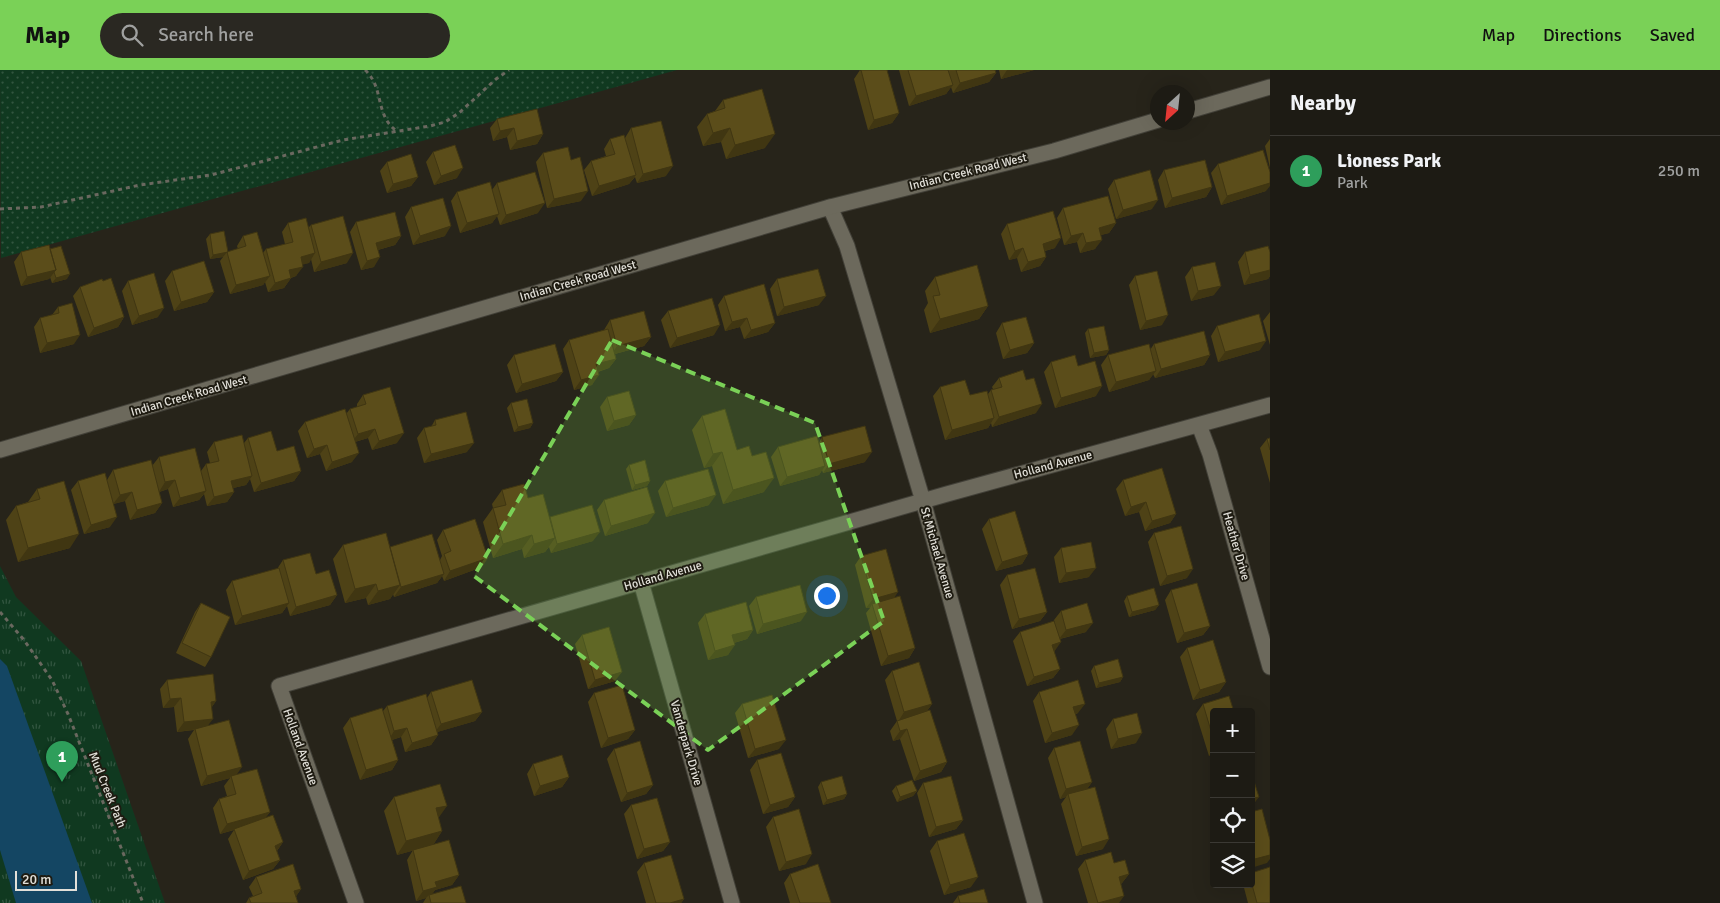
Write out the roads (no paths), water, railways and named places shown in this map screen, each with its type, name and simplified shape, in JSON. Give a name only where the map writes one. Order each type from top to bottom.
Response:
[{"type":"street","points":[[1195,109],[1270,87]]},
{"type":"street","name":"Indian Creek Road West","points":[[0,450],[830,207],[1054,150],[1150,122]]},
{"type":"street","name":"St Michael Avenue","points":[[830,207],[847,246],[922,501],[1035,903]]},
{"type":"street","name":"Holland Avenue","points":[[356,903],[279,686],[922,501],[1270,405]]},
{"type":"street","name":"Heather Drive","points":[[1199,425],[1210,454],[1270,667]]},
{"type":"street","name":"Vanderpark Drive","points":[[640,582],[732,903]]},
{"type":"water","points":[[0,659],[7,666],[92,903],[16,903],[0,850]]},
{"type":"place","name":"Lioness Park","points":[[62,782]]}]
